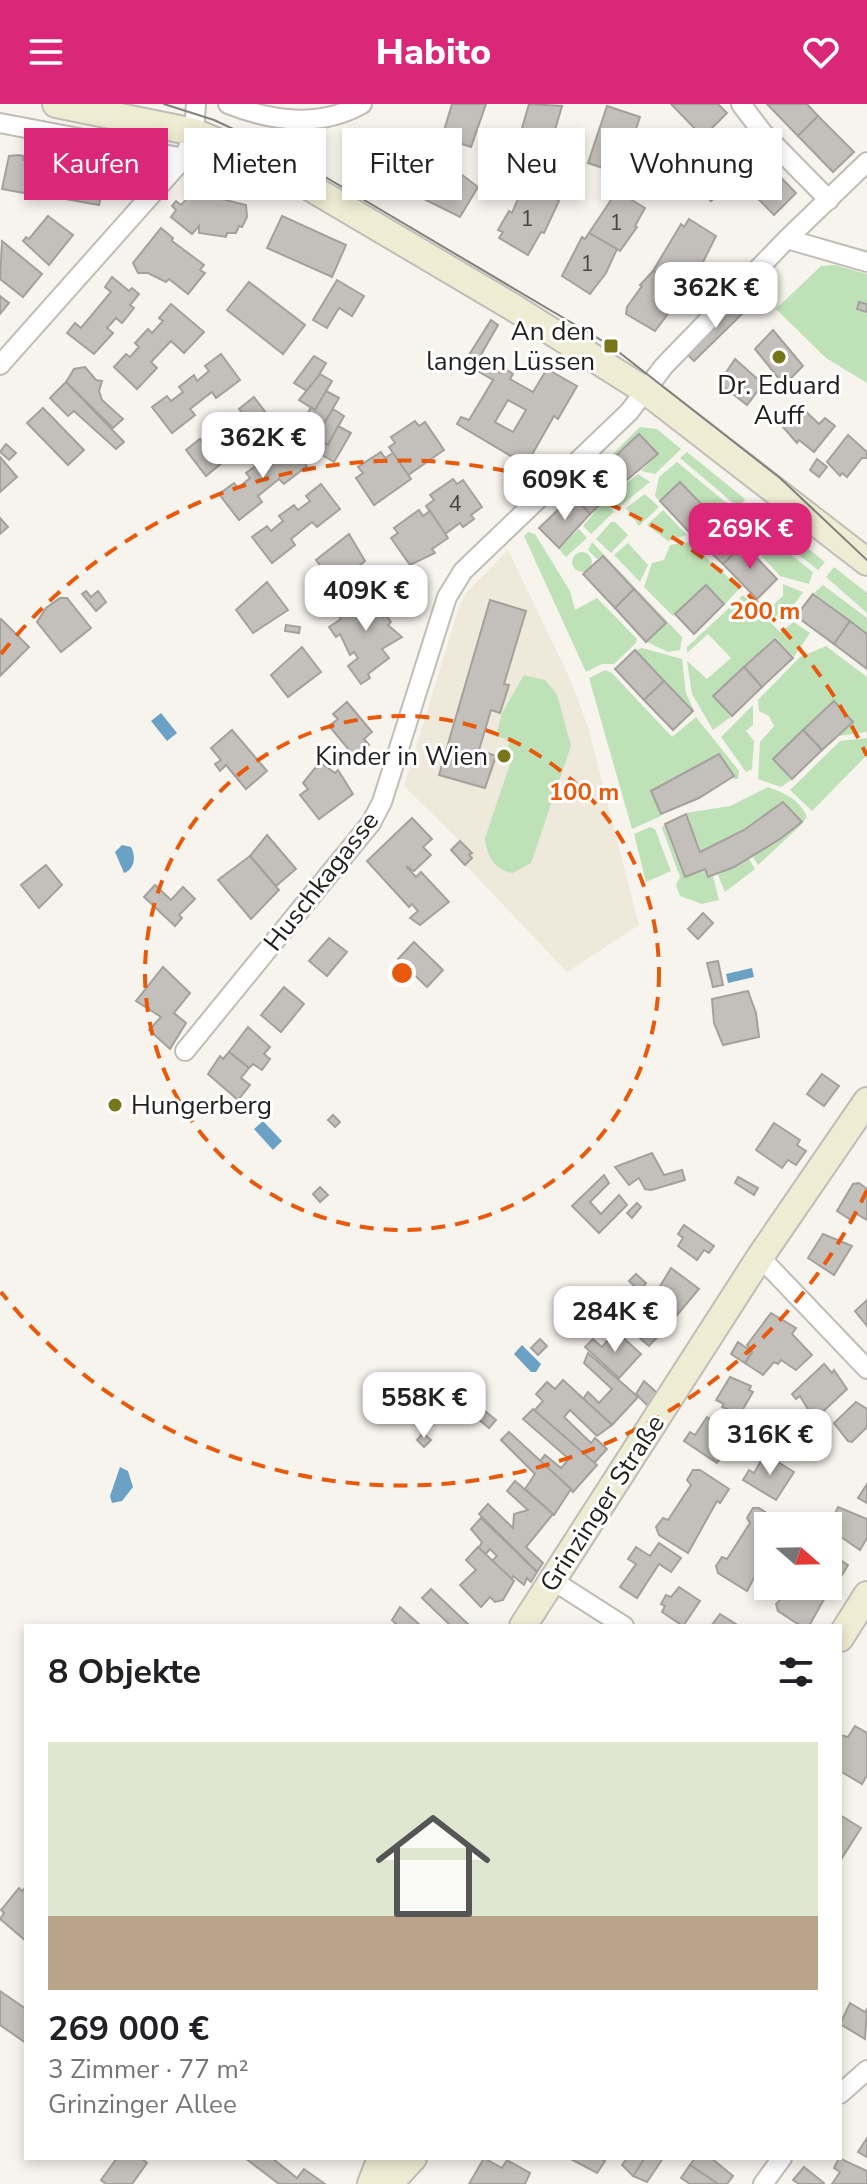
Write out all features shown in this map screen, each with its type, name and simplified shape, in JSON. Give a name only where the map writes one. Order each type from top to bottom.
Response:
[{"type":"street","points":[[56,104],[184,130]]},
{"type":"street","points":[[194,128],[196,104]]},
{"type":"street","points":[[228,104],[254,114],[301,121],[345,113],[362,104]]},
{"type":"street","points":[[741,104],[763,133],[829,200]]},
{"type":"street","points":[[0,123],[184,158]]},
{"type":"street","points":[[0,365],[184,158]]},
{"type":"street","points":[[646,391],[659,372],[787,239],[867,162]]},
{"type":"street","points":[[326,197],[511,306],[646,391],[867,562]]},
{"type":"street","points":[[787,239],[867,262]]},
{"type":"street","name":"Huschkagasse","points":[[185,1051],[371,823],[382,802],[447,597],[463,571],[629,412],[646,391]]},
{"type":"street","name":"Grinzinger Straße","points":[[524,1624],[760,1257],[867,1101]]},
{"type":"street","points":[[760,1257],[867,1369]]},
{"type":"street","points":[[552,1580],[621,1624]]},
{"type":"street","points":[[842,1635],[867,1595]]},
{"type":"street","points":[[842,2092],[867,2070]]},
{"type":"street","points":[[371,2184],[380,2160]]},
{"type":"street","points":[[389,2184],[411,2160]]},
{"type":"street","points":[[763,2184],[781,2160]]},
{"type":"shaded area","name":"Kinder in Wien","points":[[508,550],[571,681],[588,727],[639,925],[567,972],[451,850],[460,841],[404,786],[459,607],[466,593]]},
{"type":"green space","points":[[835,265],[867,274],[867,383],[826,358],[776,309],[821,266]]},
{"type":"green space","points":[[640,427],[657,429],[681,449],[655,474],[641,471],[658,454],[639,434],[538,527]]},
{"type":"green space","points":[[687,452],[745,499],[739,508],[680,458]]},
{"type":"green space","points":[[677,462],[736,511],[721,525],[681,482],[660,501],[655,496],[659,477]]},
{"type":"green space","points":[[638,474],[650,482],[618,508],[608,498]]},
{"type":"green space","points":[[645,494],[659,507],[639,526],[626,508]]},
{"type":"green space","points":[[604,501],[614,512],[591,534],[583,526]]},
{"type":"green space","points":[[751,503],[825,562],[818,570],[743,511]]},
{"type":"green space","points":[[663,510],[687,535],[668,541],[647,525]]},
{"type":"green space","points":[[739,515],[813,572],[809,584],[780,576],[757,551],[754,554],[750,550],[752,546],[731,523]]},
{"type":"green space","points":[[611,522],[615,522],[628,535],[611,553],[596,539]]},
{"type":"green space","points":[[579,529],[587,538],[566,557],[559,549]]},
{"type":"green space","points":[[528,532],[535,534],[570,591],[575,610],[597,598],[637,639],[614,664],[602,664],[586,672],[524,536]]},
{"type":"green space","points":[[592,542],[682,637],[680,650],[668,652],[647,642],[667,623],[603,555],[597,559],[588,550]]},
{"type":"green space","points":[[689,542],[740,588],[725,604],[706,584],[673,616],[644,587],[652,563],[664,560],[670,545]]},
{"type":"green space","points":[[628,543],[648,565],[640,582],[614,555]]},
{"type":"green space","points":[[582,552],[589,555],[592,562],[589,569],[582,572],[575,569],[572,562],[575,555]]},
{"type":"green space","points":[[834,567],[867,593],[867,613],[826,577]]},
{"type":"green space","points":[[783,584],[803,592],[791,609],[786,607],[775,617],[768,610],[783,596]]},
{"type":"green space","points":[[823,585],[867,618],[867,633],[814,593]]},
{"type":"green space","points":[[743,595],[780,632],[794,622],[810,633],[794,657],[775,637],[713,696],[731,717],[713,730],[692,694],[687,661],[707,679],[731,658],[708,634],[687,653],[687,647]]},
{"type":"green space","points":[[826,646],[867,677],[867,732],[839,736],[853,722],[834,701],[773,759],[791,780],[781,787],[758,779],[760,742],[774,726],[769,716],[759,711],[758,700],[800,657]]},
{"type":"green space","points":[[642,648],[682,659],[686,693],[694,711],[635,650]]},
{"type":"green space","points":[[605,670],[612,673],[672,737],[696,717],[739,771],[738,779],[734,779],[719,754],[651,791],[661,816],[632,829],[589,678]]},
{"type":"green space","points":[[524,675],[545,680],[557,694],[571,746],[531,863],[513,873],[501,869],[493,861],[485,838],[514,752],[507,749],[510,740],[496,736],[502,713]]},
{"type":"green space","points":[[753,705],[753,725],[746,731],[754,741],[752,769],[746,772],[721,737]]},
{"type":"green space","points":[[867,738],[867,755],[812,811],[790,790],[840,741]]},
{"type":"green space","points":[[768,787],[800,806],[807,817],[801,825],[758,865],[753,857],[802,822],[784,801],[744,829],[701,851],[686,813],[730,806]]},
{"type":"green space","points":[[664,825],[684,877],[704,870],[708,878],[713,876],[719,900],[702,904],[680,896],[676,885],[680,877],[662,828]]},
{"type":"green space","points":[[650,827],[655,829],[671,871],[646,882],[634,834]]},
{"type":"green space","points":[[749,859],[755,869],[725,892],[718,875]]},
{"type":"water","points":[[161,713],[177,733],[167,741],[151,721]]},
{"type":"water","points":[[122,845],[131,847],[134,854],[130,869],[124,873],[115,852]]},
{"type":"water","points":[[752,968],[754,977],[728,983],[726,974]]},
{"type":"water","points":[[263,1121],[282,1141],[273,1150],[254,1129]]},
{"type":"water","points":[[522,1345],[541,1364],[536,1372],[531,1372],[514,1354]]},
{"type":"water","points":[[120,1467],[128,1471],[133,1487],[122,1501],[112,1503],[110,1496]]},
{"type":"building","points":[[452,104],[486,104],[471,147],[462,144],[462,128],[445,128]]},
{"type":"building","points":[[529,104],[562,106],[556,128],[522,128]]},
{"type":"building","points":[[671,104],[718,104],[727,113],[712,128],[694,128]]},
{"type":"building","points":[[767,104],[807,104],[818,116],[798,136]]},
{"type":"building","points":[[607,106],[640,117],[636,128],[601,128],[601,167],[588,163]]},
{"type":"building","points":[[818,116],[854,152],[833,172],[798,136]]},
{"type":"building","points":[[9,156],[24,156],[24,193],[2,189]]},
{"type":"building","points":[[462,175],[478,187],[460,217],[426,200],[462,200]]},
{"type":"building","points":[[782,179],[796,193],[774,215],[759,200],[782,200]]},
{"type":"building","points":[[71,200],[100,200],[99,205]]},
{"type":"building","points":[[186,200],[226,200],[246,205],[247,217],[236,233],[227,233],[226,237],[199,233],[199,226],[192,234],[171,217],[176,210],[172,206],[176,201],[181,205]]},
{"type":"building","points":[[517,200],[559,201],[544,233],[541,232],[528,255],[499,238],[503,232],[498,230],[509,211],[512,213]]},
{"type":"building","points":[[611,200],[632,200],[645,208],[637,227],[620,251],[589,233]]},
{"type":"building","points":[[48,216],[73,235],[49,265],[23,241],[26,237],[29,239]]},
{"type":"building","points":[[282,216],[346,245],[332,277],[267,248]]},
{"type":"building","points":[[689,219],[716,236],[699,270],[696,268],[684,289],[653,271],[681,224],[684,227]]},
{"type":"building","points":[[161,228],[173,238],[172,241],[204,265],[200,270],[205,273],[188,294],[169,279],[166,282],[148,273],[138,273],[133,263]]},
{"type":"building","points":[[589,233],[617,249],[606,273],[590,294],[562,276],[582,237],[585,239]]},
{"type":"building","points":[[2,241],[42,274],[23,297],[0,279]]},
{"type":"building","points":[[653,271],[680,287],[669,305],[673,307],[655,331],[626,314],[640,285]]},
{"type":"building","points":[[112,277],[129,291],[132,288],[139,294],[130,305],[134,308],[122,323],[116,318],[107,328],[113,333],[94,354],[67,333],[75,323],[81,328],[111,292],[105,287]]},
{"type":"building","points":[[337,280],[364,296],[352,316],[339,308],[327,328],[313,320]]},
{"type":"building","points":[[249,282],[305,325],[283,354],[227,310]]},
{"type":"building","points":[[0,296],[9,303],[0,314]]},
{"type":"building","points":[[739,299],[748,308],[694,361],[685,352]]},
{"type":"building","points":[[859,302],[867,304],[867,312],[857,309]]},
{"type":"building","points":[[171,304],[204,332],[184,353],[171,341],[151,362],[157,368],[137,389],[114,367],[126,354],[130,357],[139,347],[135,343],[148,329],[152,333],[163,321],[159,318]]},
{"type":"building","points":[[491,320],[498,325],[478,360],[501,373],[504,368],[513,374],[510,379],[533,392],[547,369],[577,386],[558,419],[554,416],[526,465],[457,424],[461,417],[469,420],[493,380],[464,363]],"holes":[[[508,400],[526,410],[513,432],[495,422]]]},
{"type":"building","name":"Dr. Eduard Auff","points":[[773,330],[803,366],[784,385],[755,349]]},
{"type":"building","points":[[221,354],[240,380],[216,398],[212,392],[190,409],[195,415],[172,433],[152,407],[167,396],[171,401],[183,392],[179,387],[194,375],[197,381],[209,371],[205,366]]},
{"type":"building","points":[[314,356],[326,363],[309,392],[294,383]]},
{"type":"building","points":[[735,359],[763,384],[747,405],[719,383]]},
{"type":"building","points":[[85,367],[96,380],[102,381],[99,391],[102,400],[123,419],[113,428],[66,382],[74,369]]},
{"type":"building","points":[[320,374],[332,381],[315,410],[299,400]]},
{"type":"building","points":[[66,382],[124,442],[116,449],[74,411],[68,416],[50,398]]},
{"type":"building","points":[[326,391],[339,398],[322,427],[305,418],[311,407],[315,410]]},
{"type":"building","points":[[254,397],[273,422],[250,441],[246,435],[224,452],[228,458],[206,476],[186,450],[200,439],[204,444],[216,435],[212,430],[227,418],[231,424],[243,414],[239,409]]},
{"type":"building","points":[[800,406],[819,424],[825,418],[835,426],[814,452],[799,440],[797,443],[783,427]]},
{"type":"building","points":[[43,408],[84,450],[68,465],[27,423]]},
{"type":"building","points":[[333,409],[344,416],[328,445],[311,435],[317,425],[322,427]]},
{"type":"building","points":[[415,421],[419,426],[425,422],[444,450],[408,475],[389,447],[395,443],[391,437]]},
{"type":"building","points":[[338,426],[351,433],[334,462],[317,452],[323,442],[328,445]]},
{"type":"building","points":[[639,434],[658,454],[622,484],[605,466]]},
{"type":"building","points":[[848,435],[867,452],[867,458],[862,458],[847,477],[842,473],[840,476],[827,462]]},
{"type":"building","points":[[288,441],[307,466],[284,484],[279,479],[258,496],[262,502],[239,520],[219,494],[234,483],[238,488],[250,478],[246,473],[261,462],[265,467],[276,458],[272,453]]},
{"type":"building","points":[[6,444],[16,453],[9,460],[0,452]]},
{"type":"building","points":[[381,452],[385,458],[393,453],[411,479],[374,505],[356,478],[363,473],[358,467]]},
{"type":"building","points":[[0,457],[17,477],[0,492]]},
{"type":"building","points":[[817,459],[827,467],[819,477],[810,470]]},
{"type":"building","points":[[603,464],[622,484],[590,514],[572,494]]},
{"type":"building","points":[[453,479],[457,484],[463,480],[482,507],[471,515],[474,519],[463,527],[460,523],[445,534],[426,506],[434,500],[430,495]]},
{"type":"building","points":[[680,482],[710,513],[690,533],[660,501]]},
{"type":"building","points":[[321,484],[340,509],[317,527],[312,522],[291,539],[295,545],[272,563],[252,537],[267,526],[271,531],[283,521],[279,516],[294,505],[298,510],[310,501],[306,496]]},
{"type":"building","points":[[573,496],[590,514],[559,548],[539,528]]},
{"type":"building","points":[[419,510],[423,516],[430,511],[448,538],[432,549],[435,553],[410,565],[391,538],[398,533],[394,528]]},
{"type":"building","points":[[710,513],[725,529],[730,523],[747,541],[723,564],[690,533]]},
{"type":"building","points":[[0,518],[8,527],[0,534]]},
{"type":"building","points":[[349,534],[365,561],[335,585],[316,560]]},
{"type":"building","points":[[747,541],[752,547],[749,550],[777,579],[757,599],[723,564]]},
{"type":"building","points":[[603,556],[634,589],[615,608],[583,574]]},
{"type":"building","points":[[267,582],[288,610],[253,633],[236,610]]},
{"type":"building","points":[[373,585],[389,606],[380,613],[383,617],[386,615],[391,622],[388,625],[402,637],[382,649],[389,658],[368,674],[370,678],[361,684],[348,666],[358,658],[354,652],[350,655],[340,634],[336,637],[329,627],[341,619],[339,616],[345,611],[342,607],[351,600],[354,605]]},
{"type":"building","points":[[706,585],[724,604],[694,634],[675,614]]},
{"type":"building","points":[[634,589],[666,623],[646,642],[615,608]]},
{"type":"building","points":[[86,591],[91,597],[98,591],[106,602],[96,611],[82,594]]},
{"type":"building","points":[[813,594],[850,621],[834,644],[796,616]]},
{"type":"building","points":[[60,598],[67,598],[91,628],[61,652],[37,622],[46,608]]},
{"type":"building","points":[[490,600],[526,611],[504,684],[509,685],[500,713],[491,710],[479,750],[496,756],[485,788],[439,775]]},
{"type":"building","points":[[0,620],[29,647],[0,676]]},
{"type":"building","points":[[850,621],[867,634],[867,669],[834,644]]},
{"type":"building","points":[[286,625],[300,627],[299,633],[285,631]]},
{"type":"building","points":[[775,639],[793,658],[762,687],[744,667]]},
{"type":"building","points":[[302,647],[321,672],[288,697],[271,675]]},
{"type":"building","points":[[635,650],[664,681],[644,700],[615,669]]},
{"type":"building","points":[[744,667],[762,687],[732,716],[713,696]]},
{"type":"building","points":[[664,681],[693,711],[673,730],[644,700]]},
{"type":"building","points":[[834,701],[853,722],[822,750],[803,730]]},
{"type":"building","points":[[347,702],[372,732],[364,739],[369,745],[355,757],[329,726],[338,719],[333,714]]},
{"type":"building","points":[[232,730],[267,771],[246,789],[226,765],[220,771],[215,764],[221,760],[211,748]]},
{"type":"building","points":[[803,730],[822,750],[792,779],[773,759]]},
{"type":"building","points":[[719,754],[734,776],[699,798],[661,814],[651,791]]},
{"type":"building","points":[[320,762],[335,773],[338,770],[353,794],[319,819],[300,795],[308,789],[303,783]]},
{"type":"building","points":[[783,802],[802,822],[734,867],[708,877],[705,869],[685,877],[665,824],[686,814],[700,852],[744,830]]},
{"type":"building","points":[[412,818],[432,839],[423,847],[431,855],[414,871],[406,866],[416,877],[421,872],[449,902],[420,925],[410,918],[418,911],[412,904],[409,907],[367,861]]},
{"type":"building","points":[[267,835],[296,869],[276,886],[250,856]]},
{"type":"building","points":[[460,841],[472,853],[469,855],[472,858],[465,865],[451,850]]},
{"type":"building","points":[[250,856],[279,890],[251,919],[218,880]]},
{"type":"building","points":[[46,865],[62,885],[39,908],[21,885]]},
{"type":"building","points":[[155,885],[171,900],[183,887],[195,899],[179,915],[182,918],[175,926],[144,897]]},
{"type":"building","points":[[703,913],[713,923],[698,939],[688,929]]},
{"type":"building","points":[[329,938],[347,952],[327,976],[309,961]]},
{"type":"building","points":[[414,942],[443,970],[427,987],[398,959]]},
{"type":"building","points":[[718,961],[723,985],[713,987],[707,963]]},
{"type":"building","points":[[163,967],[190,993],[174,1013],[186,1023],[170,1049],[149,1030],[161,1017],[136,1001]]},
{"type":"building","points":[[284,987],[304,1004],[281,1032],[261,1015]]},
{"type":"building","points":[[748,991],[756,1013],[759,1037],[723,1045],[714,1023],[712,999]]},
{"type":"building","points":[[248,1027],[270,1047],[264,1054],[270,1059],[262,1070],[253,1064],[249,1068],[229,1052]]},
{"type":"building","points":[[229,1052],[249,1068],[241,1078],[250,1085],[238,1100],[208,1074],[220,1056],[223,1059]]},
{"type":"building","points":[[822,1074],[839,1086],[824,1106],[807,1094]]},
{"type":"building","points":[[333,1115],[340,1122],[335,1127],[328,1120]]},
{"type":"building","points":[[774,1123],[800,1140],[797,1145],[806,1151],[796,1165],[788,1160],[782,1168],[756,1150]]},
{"type":"building","points":[[652,1153],[664,1175],[682,1170],[685,1180],[645,1189],[639,1178],[629,1185],[615,1167]]},
{"type":"building","points":[[604,1175],[609,1183],[590,1202],[601,1214],[619,1195],[627,1205],[599,1233],[572,1206]]},
{"type":"building","points":[[738,1177],[758,1188],[754,1195],[735,1183]]},
{"type":"building","points":[[859,1183],[867,1189],[867,1220],[855,1213],[851,1220],[837,1211],[853,1184]]},
{"type":"building","points":[[320,1187],[328,1195],[320,1202],[313,1194]]},
{"type":"building","points":[[637,1203],[641,1207],[632,1218],[627,1213]]},
{"type":"building","points":[[684,1225],[714,1246],[709,1253],[704,1250],[697,1260],[678,1246],[683,1238],[678,1234]]},
{"type":"building","points":[[823,1234],[852,1246],[834,1275],[808,1258]]},
{"type":"building","points":[[671,1268],[699,1289],[672,1321],[629,1281],[636,1274],[646,1283],[642,1288],[653,1298]]},
{"type":"building","points":[[647,1298],[672,1321],[649,1346],[624,1324]]},
{"type":"building","points":[[867,1300],[867,1326],[855,1311]]},
{"type":"building","points":[[771,1313],[796,1328],[792,1334],[812,1355],[796,1370],[781,1360],[778,1364],[774,1362],[763,1375],[745,1363],[752,1352],[747,1345]]},
{"type":"building","points":[[616,1331],[641,1354],[619,1378],[585,1347],[593,1339],[602,1347]]},
{"type":"building","points":[[540,1339],[547,1346],[538,1355],[531,1348]]},
{"type":"building","points":[[738,1342],[752,1352],[745,1363],[731,1354]]},
{"type":"building","points":[[588,1353],[638,1397],[612,1425],[583,1399],[588,1392],[599,1403],[612,1389],[584,1363]]},
{"type":"building","points":[[824,1364],[832,1373],[834,1370],[847,1389],[815,1419],[800,1396],[796,1399],[792,1394]]},
{"type":"building","points":[[730,1377],[751,1386],[749,1390],[753,1392],[740,1414],[722,1407],[724,1404],[716,1400]]},
{"type":"building","points":[[563,1380],[612,1425],[597,1436],[570,1410],[564,1417],[591,1443],[595,1438],[607,1449],[594,1463],[534,1411],[543,1401],[536,1394],[547,1382],[555,1389]]},
{"type":"building","points":[[644,1381],[657,1393],[648,1406],[636,1394]]},
{"type":"building","points":[[856,1402],[867,1409],[867,1427],[852,1442],[834,1423]]},
{"type":"building","points":[[533,1409],[597,1465],[573,1492],[540,1461],[545,1455],[561,1468],[569,1459],[523,1419]]},
{"type":"building","points":[[485,1411],[496,1420],[489,1428],[478,1419]]},
{"type":"building","points":[[707,1417],[735,1435],[717,1463],[684,1441],[690,1432],[695,1435]]},
{"type":"building","points":[[509,1432],[571,1489],[554,1515],[525,1489],[535,1474],[501,1440]]},
{"type":"building","points":[[423,1433],[431,1440],[424,1447],[417,1440]]},
{"type":"building","points":[[765,1454],[794,1472],[776,1500],[743,1480],[749,1470],[754,1473]]},
{"type":"building","points":[[693,1470],[700,1470],[729,1489],[720,1503],[717,1501],[688,1553],[659,1535],[656,1527],[663,1518],[668,1520],[691,1485],[687,1480]]},
{"type":"building","points":[[515,1481],[553,1514],[526,1547],[543,1563],[537,1572],[479,1514],[488,1504],[513,1528],[514,1514],[528,1510],[507,1491]]},
{"type":"building","points":[[867,1484],[867,1503],[858,1498]]},
{"type":"building","points":[[838,1507],[867,1519],[867,1538],[860,1550],[842,1538],[842,1512],[836,1512]]},
{"type":"building","points":[[753,1508],[765,1512],[754,1512],[754,1578],[747,1591],[718,1573],[716,1566],[722,1557],[727,1559],[750,1523],[747,1518]]},
{"type":"building","points":[[481,1518],[537,1572],[531,1582],[527,1578],[524,1585],[513,1576],[511,1579],[491,1562],[497,1556],[490,1549],[485,1555],[478,1550],[482,1542],[471,1529]]},
{"type":"building","points":[[659,1543],[681,1558],[671,1572],[659,1564],[637,1598],[620,1587],[636,1564],[628,1559],[636,1547],[650,1556]]},
{"type":"building","points":[[478,1547],[514,1581],[503,1600],[495,1602],[490,1597],[481,1607],[460,1585],[476,1570],[466,1560]]},
{"type":"building","points":[[842,1561],[848,1565],[842,1575]]},
{"type":"building","points":[[679,1587],[700,1601],[684,1624],[662,1612],[665,1606],[661,1604],[666,1595],[671,1597]]},
{"type":"building","points":[[431,1589],[468,1624],[449,1624],[422,1598]]},
{"type":"building","points":[[780,1600],[824,1600],[810,1624],[798,1624],[778,1611],[776,1604]]},
{"type":"building","points":[[400,1607],[419,1624],[396,1624],[392,1620]]},
{"type":"building","points":[[720,1614],[736,1624],[712,1624]]},
{"type":"building","points":[[855,1726],[867,1733],[867,1775],[862,1784],[842,1772],[842,1736],[848,1737]]},
{"type":"building","points":[[842,1816],[861,1828],[842,1858]]},
{"type":"building","points":[[19,1888],[24,1889],[24,1939],[0,1919],[4,1913],[1,1910]]},
{"type":"building","points":[[0,1991],[24,2008],[24,2042],[0,2025]]},
{"type":"building","points":[[850,2003],[865,2012],[867,2009],[865,2039],[842,2025]]},
{"type":"building","points":[[867,2138],[867,2157],[858,2152]]},
{"type":"building","points":[[842,2159],[867,2171],[867,2184],[832,2184],[840,2172],[834,2168],[838,2160]]},
{"type":"building","points":[[116,2160],[143,2160],[147,2163],[132,2184],[106,2184],[101,2180]]},
{"type":"building","points":[[248,2160],[274,2160],[297,2178],[304,2169],[325,2184],[279,2184]]},
{"type":"building","points":[[483,2160],[502,2168],[507,2160],[530,2173],[525,2184],[469,2184]]},
{"type":"building","points":[[573,2160],[603,2160],[597,2173]]},
{"type":"building","points":[[626,2160],[644,2160],[633,2176],[622,2165]]},
{"type":"building","points":[[644,2160],[662,2160],[647,2182],[633,2176]]},
{"type":"building","points":[[694,2160],[713,2160],[733,2176],[727,2184],[718,2184],[690,2165]]},
{"type":"building","points":[[690,2165],[718,2184],[690,2184],[681,2178]]},
{"type":"building","points":[[804,2167],[824,2183],[799,2184],[793,2180]]},
{"type":"tram line","points":[[164,104],[214,120],[283,152],[611,346],[780,478],[867,560]]},
{"type":"place","name":"An den langen Lüssen","points":[[611,346]]},
{"type":"place","name":"Dr. Eduard Auff","points":[[779,357]]},
{"type":"place","name":"Kinder in Wien","points":[[504,756]]},
{"type":"place","name":"Hungerberg","points":[[115,1105]]}]
